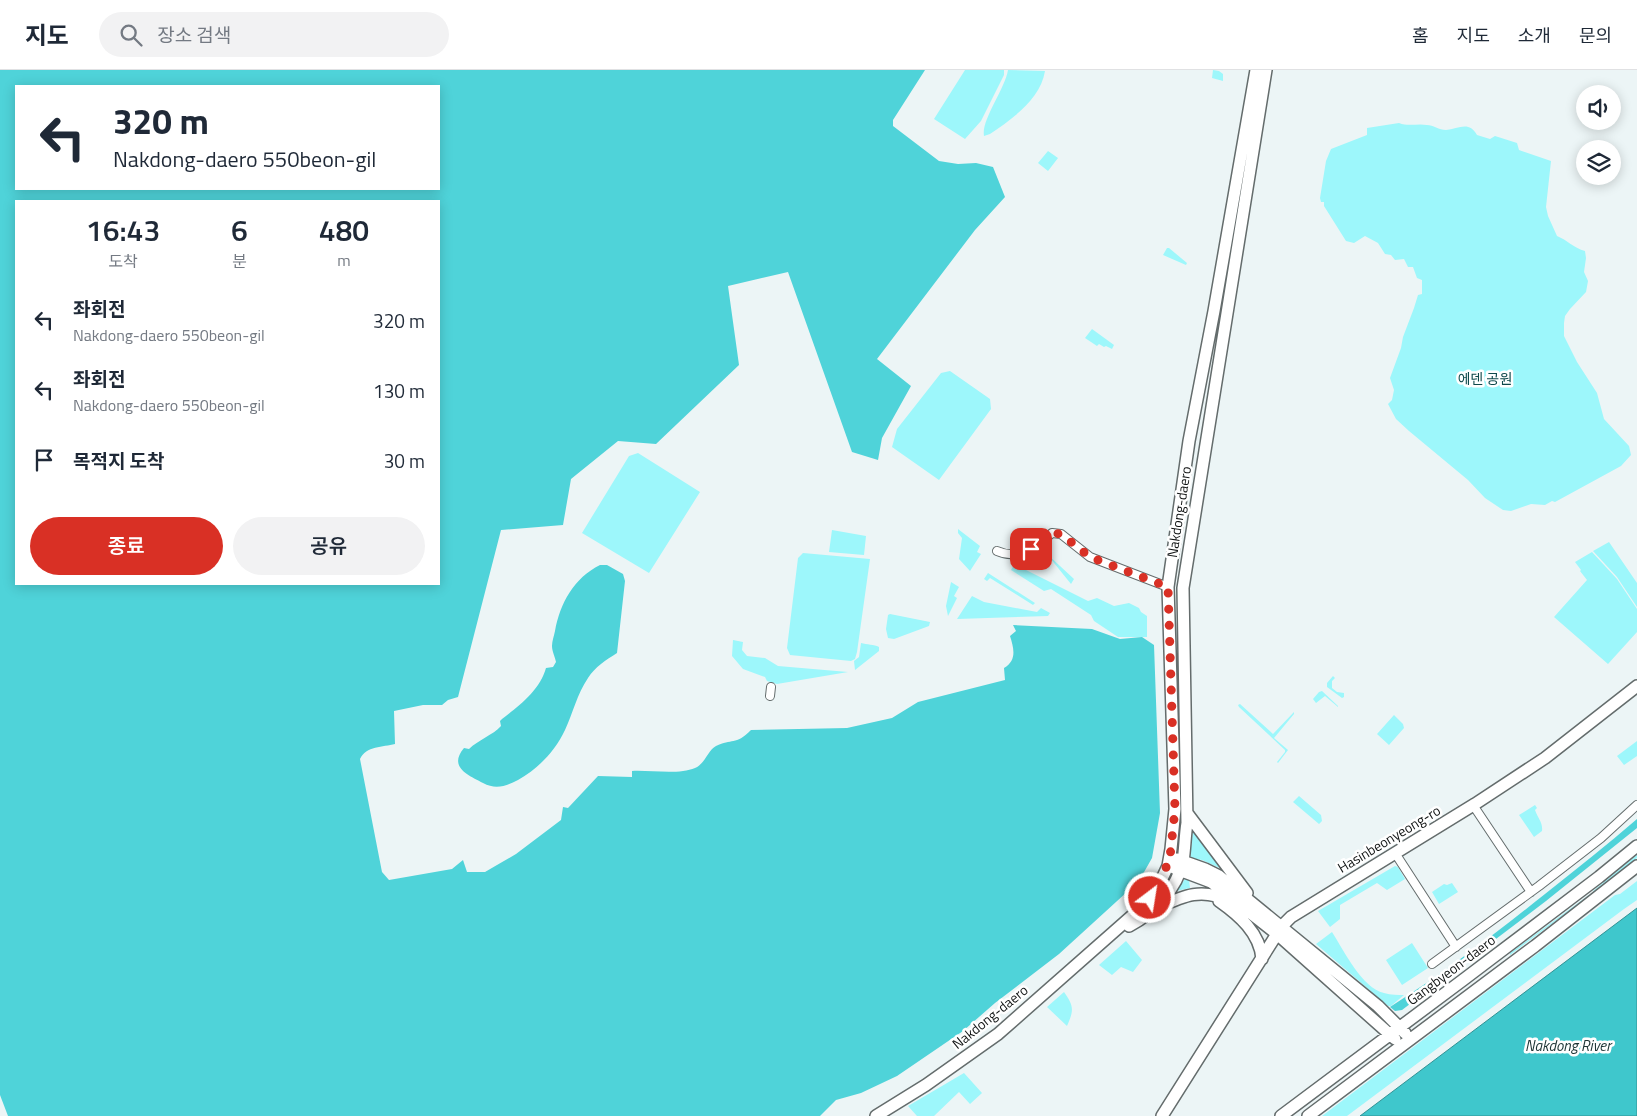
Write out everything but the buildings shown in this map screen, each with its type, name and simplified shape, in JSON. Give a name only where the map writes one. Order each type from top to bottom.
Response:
[{"type":"street","name":"Nakdong-daero","points":[[876,1116],[926,1085],[998,1034],[1150,898],[1160,883],[1169,862],[1175,809],[1168,587],[1189,441],[1256,70]]},
{"type":"street","name":"Nakdong-daero","points":[[1114,931],[1131,925],[1150,911],[1166,895],[1182,866],[1187,814],[1183,588],[1266,70]]},
{"type":"street","points":[[1217,294],[1230,296]]},
{"type":"street","points":[[997,551],[1011,554],[1025,553],[1056,532],[1090,557],[1168,587],[1183,588]]},
{"type":"street","name":"Hasinbeonyeong-ro","points":[[1162,1116],[1280,930],[1301,910],[1473,805],[1545,758],[1637,686]]},
{"type":"street","points":[[770,687],[770,696]]},
{"type":"street","points":[[1473,805],[1531,892]]},
{"type":"street","points":[[1432,964],[1602,838],[1637,805]]},
{"type":"street","points":[[1187,814],[1221,857],[1251,907]]},
{"type":"street","name":"Gangbyeon-daero","points":[[1281,1116],[1592,883],[1637,846]]},
{"type":"street","points":[[1395,853],[1456,946]]},
{"type":"street","points":[[1169,862],[1219,876],[1251,907],[1378,1006],[1405,1042]]},
{"type":"street","points":[[1308,1116],[1566,922],[1637,866]]},
{"type":"street","points":[[1150,911],[1182,896],[1191,894],[1212,895],[1251,907]]},
{"type":"street","points":[[1212,895],[1236,913],[1252,931],[1261,948],[1262,959]]},
{"type":"green space","points":[[965,70],[1004,70],[1004,75],[981,121],[965,139],[934,119]]},
{"type":"green space","points":[[1008,70],[1045,71],[1038,91],[1024,107],[999,128],[984,136],[989,113],[1003,86]]},
{"type":"green space","points":[[1213,70],[1223,74],[1223,81],[1212,78]]},
{"type":"green space","name":"에덴 공원","points":[[1399,123],[1406,125],[1429,125],[1446,130],[1463,126],[1467,127],[1474,130],[1477,135],[1490,139],[1495,136],[1517,143],[1519,150],[1551,161],[1546,207],[1548,216],[1557,236],[1585,251],[1584,272],[1588,281],[1586,292],[1565,316],[1564,336],[1577,362],[1597,393],[1604,419],[1629,446],[1631,455],[1621,466],[1555,502],[1552,501],[1545,505],[1531,504],[1511,511],[1503,510],[1485,498],[1468,480],[1409,431],[1396,419],[1388,404],[1392,400],[1394,390],[1390,378],[1418,295],[1422,294],[1422,280],[1417,278],[1413,267],[1408,267],[1404,259],[1395,260],[1391,255],[1385,254],[1378,243],[1365,236],[1354,243],[1346,241],[1320,198],[1326,161],[1331,149],[1367,135],[1367,128]]},
{"type":"green space","points":[[1048,151],[1058,158],[1048,171],[1038,163]]},
{"type":"green space","points":[[1167,248],[1187,263],[1186,265],[1163,255]]},
{"type":"green space","points":[[1092,329],[1114,345],[1112,349],[1099,344],[1097,346],[1085,338]]},
{"type":"green space","points":[[950,371],[990,399],[991,409],[939,480],[892,447],[897,429],[941,373]]},
{"type":"green space","points":[[638,453],[700,492],[649,573],[582,533],[629,456]]},
{"type":"green space","points":[[958,529],[980,546],[977,552],[981,554],[970,571],[959,559],[962,538],[958,533]]},
{"type":"green space","points":[[832,530],[866,536],[864,555],[829,552]]},
{"type":"green space","points":[[1609,542],[1637,583],[1637,607],[1617,577],[1593,551]]},
{"type":"green space","points":[[1592,552],[1617,579],[1637,609],[1637,632],[1608,664],[1554,617],[1587,580],[1575,562]]},
{"type":"green space","points":[[803,553],[870,559],[857,652],[855,659],[851,661],[790,655],[787,648],[798,558]]},
{"type":"green space","points":[[1046,553],[1074,579],[1071,584]]},
{"type":"green space","points":[[1015,563],[1024,563],[1026,570],[1088,601],[1097,598],[1114,606],[1129,603],[1139,608],[1147,616],[1147,637],[1118,637],[1094,621],[1091,615],[1051,589],[1044,591],[1011,570]]},
{"type":"green space","points":[[988,573],[1035,603],[1033,605],[990,578],[987,581],[984,579]]},
{"type":"green space","points":[[951,582],[959,587],[954,596],[957,598],[948,616],[946,606]]},
{"type":"green space","points":[[972,596],[984,602],[1037,612],[1041,608],[1050,613],[1048,616],[957,619]]},
{"type":"green space","points":[[888,615],[930,622],[929,626],[894,639],[888,638],[886,629]]},
{"type":"green space","points":[[733,640],[743,642],[742,650],[747,656],[765,658],[778,666],[848,672],[777,684],[767,681],[765,677],[743,669],[732,656]]},
{"type":"green space","points":[[861,643],[877,646],[879,651],[855,670],[854,661],[859,657]]},
{"type":"green space","points":[[1333,676],[1335,678],[1332,681],[1332,688],[1337,692],[1344,693],[1342,698],[1327,687],[1327,683]]},
{"type":"green space","points":[[1322,691],[1338,707],[1325,696],[1316,703],[1313,699]]},
{"type":"green space","points":[[1240,704],[1273,734],[1294,712],[1274,738],[1288,750],[1278,763],[1285,750],[1239,707],[1238,705]]},
{"type":"green space","points":[[1394,715],[1403,724],[1404,728],[1389,745],[1377,734]]},
{"type":"green space","points":[[1637,741],[1637,756],[1624,765],[1617,756]]},
{"type":"green space","points":[[1299,796],[1321,815],[1322,821],[1319,824],[1293,802]]},
{"type":"green space","points":[[1535,805],[1542,831],[1534,837],[1519,815]]},
{"type":"green space","points":[[1193,830],[1224,870],[1202,860],[1190,858]]},
{"type":"green space","points":[[1637,855],[1637,858],[1593,892],[1593,891]]},
{"type":"green space","points":[[1395,866],[1398,867],[1405,879],[1387,890],[1377,883],[1340,905],[1340,919],[1330,927],[1318,911]]},
{"type":"green space","points":[[1185,879],[1189,880],[1190,888],[1176,891]]},
{"type":"green space","points":[[1637,881],[1637,900],[1347,1116],[1322,1116],[1615,895],[1620,894]]},
{"type":"green space","points":[[1452,883],[1458,892],[1439,904],[1432,892],[1444,884]]},
{"type":"green space","points":[[1589,896],[1510,955],[1510,953]]},
{"type":"green space","points":[[1332,932],[1354,968],[1368,984],[1384,993],[1404,995],[1391,1006],[1388,1006],[1316,944]]},
{"type":"green space","points":[[1126,941],[1142,960],[1133,972],[1121,967],[1112,975],[1099,965]]},
{"type":"green space","points":[[1412,943],[1428,968],[1402,985],[1386,960]]},
{"type":"green space","points":[[1064,992],[1072,1008],[1067,1026],[1047,1007]]},
{"type":"green space","points":[[964,1073],[982,1093],[970,1104],[959,1092],[934,1116],[917,1116],[908,1106]]},
{"type":"shaded area","points":[[0,70],[925,70],[893,120],[893,126],[939,161],[958,164],[976,163],[993,167],[1005,197],[975,230],[877,359],[911,386],[882,438],[878,460],[852,452],[788,272],[728,286],[739,365],[656,444],[618,441],[571,479],[563,525],[501,530],[458,697],[448,700],[442,705],[423,705],[394,711],[395,744],[371,749],[360,759],[382,872],[389,880],[452,869],[463,860],[467,872],[485,872],[516,854],[561,820],[563,807],[568,808],[598,776],[632,777],[632,771],[673,772],[688,770],[698,766],[716,746],[737,740],[751,730],[847,728],[892,718],[918,702],[1005,680],[1004,668],[1013,658],[1013,645],[1010,636],[1016,631],[1013,625],[1092,629],[1120,639],[1142,637],[1154,645],[1160,813],[1152,858],[1139,881],[1059,954],[995,1003],[963,1031],[897,1076],[861,1093],[836,1100],[820,1116],[8,1116],[0,1095]]},
{"type":"shaded area","points":[[600,565],[607,565],[623,574],[625,581],[617,653],[597,667],[588,678],[561,738],[539,764],[518,780],[501,786],[488,785],[471,777],[459,765],[458,760],[464,748],[469,749],[498,729],[501,726],[500,721],[522,703],[534,690],[546,668],[553,667],[556,662],[552,650],[552,642],[560,611],[576,584],[591,570]]},
{"type":"shaded area","points":[[1637,819],[1637,828],[1546,901],[1402,1010],[1395,1011],[1390,1007],[1430,981],[1488,938]]},
{"type":"water","name":"Nakdong River","points":[[1637,908],[1637,1116],[1360,1116]]},
{"type":"route","points":[[1031,549],[1056,532],[1090,557],[1168,587],[1173,721],[1174,828],[1168,866],[1150,898]]}]
